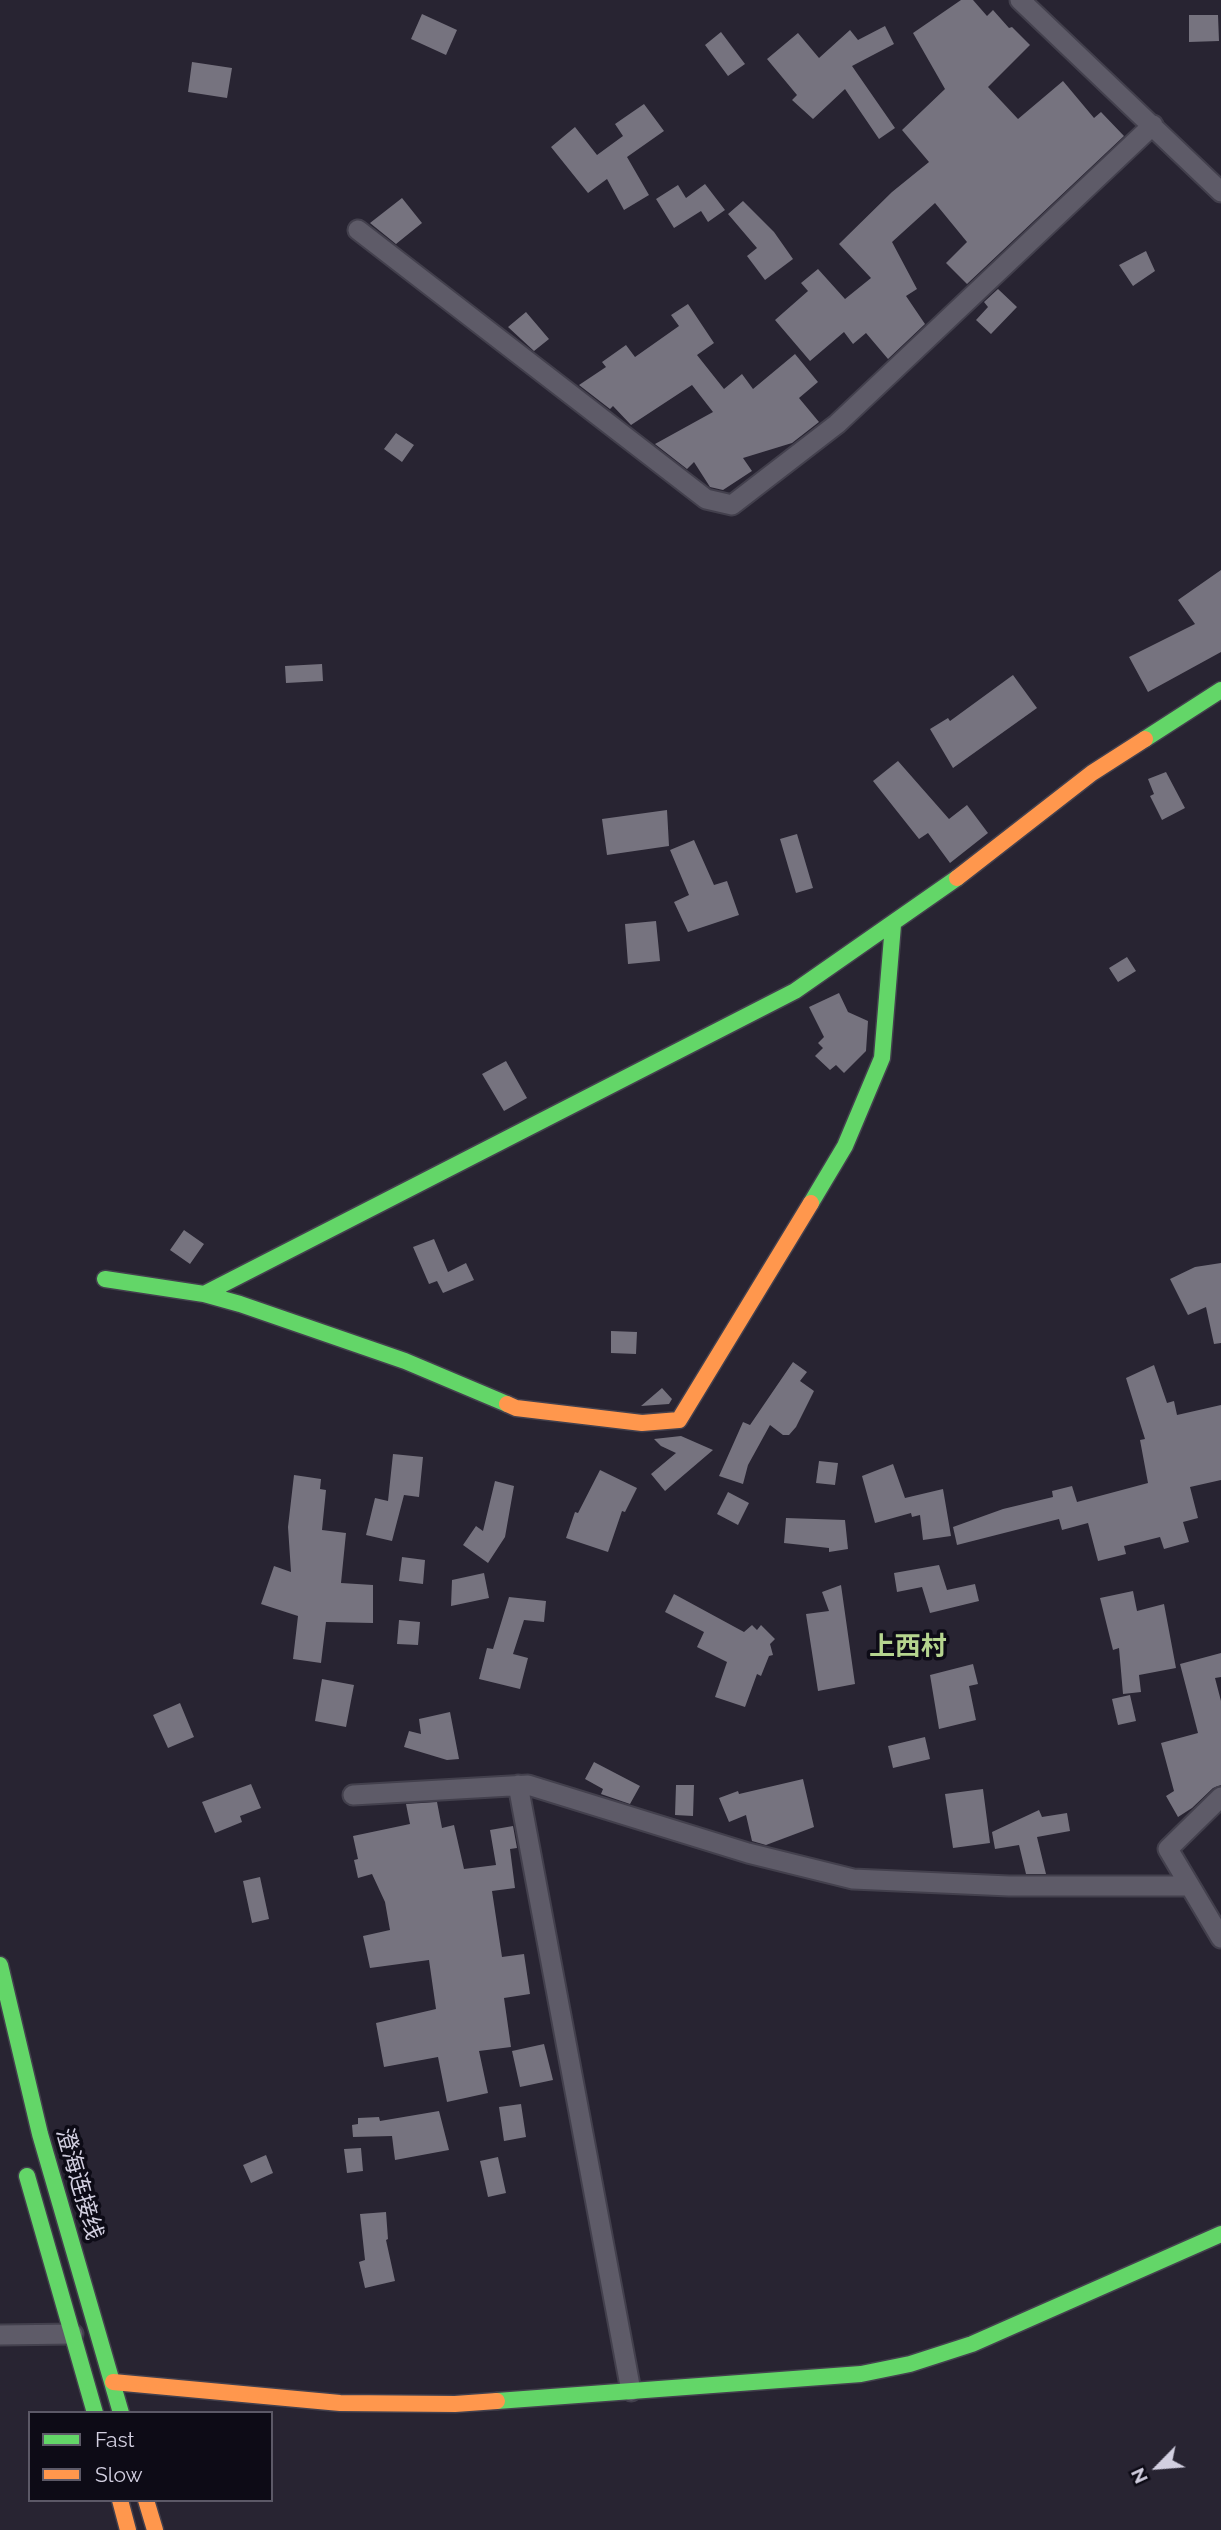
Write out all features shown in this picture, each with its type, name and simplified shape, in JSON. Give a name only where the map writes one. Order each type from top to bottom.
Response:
[{"type":"main road","points":[[204,1294],[795,991],[893,925],[1092,773],[1221,690]]},
{"type":"main road","points":[[105,1279],[204,1294],[405,1361],[516,1408],[642,1423],[679,1420],[758,1294],[845,1146],[882,1058],[893,925]]},
{"type":"main road","name":"澄海连接线","points":[[0,1965],[40,2134],[120,2411]]},
{"type":"main road","name":"澄海连接线","points":[[24,2166],[94,2411]]},
{"type":"main road","points":[[113,2382],[340,2403],[455,2404],[861,2374],[910,2364],[972,2344],[1221,2234]]},
{"type":"main road","points":[[121,2502],[128,2530]]},
{"type":"main road","points":[[147,2502],[155,2530]]},
{"type":"street","points":[[1020,0],[1221,192]]},
{"type":"street","points":[[358,230],[706,499],[732,505],[837,424],[1153,125]]},
{"type":"street","points":[[518,1785],[631,2391]]},
{"type":"street","points":[[353,1795],[528,1785],[748,1853],[853,1879],[1009,1886],[1190,1886]]},
{"type":"street","points":[[1221,1797],[1168,1849],[1221,1938]]},
{"type":"street","points":[[0,2335],[73,2334]]},
{"type":"building","points":[[961,0],[973,0],[987,16],[993,10],[1030,45],[988,87],[1018,119],[1063,81],[1094,118],[1101,112],[1124,136],[967,284],[946,263],[967,242],[935,203],[892,242],[917,289],[906,296],[925,324],[888,359],[866,333],[853,344],[844,332],[810,361],[775,320],[808,291],[801,283],[818,269],[845,299],[871,278],[839,244],[892,192],[929,162],[902,130],[945,89],[913,33]]},
{"type":"building","points":[[422,14],[457,30],[446,55],[411,39]]},
{"type":"building","points":[[1189,15],[1218,15],[1219,41],[1189,42]]},
{"type":"building","points":[[885,26],[894,44],[852,66],[895,128],[879,139],[845,89],[813,119],[792,100],[797,95],[767,59],[798,33],[819,58],[850,30],[858,40]]},
{"type":"building","points":[[721,32],[745,64],[728,76],[705,45]]},
{"type":"building","points":[[192,62],[232,68],[227,98],[188,92]]},
{"type":"building","points":[[644,104],[664,131],[627,157],[649,195],[624,210],[607,179],[588,193],[551,147],[575,127],[597,155],[623,136],[615,124]]},
{"type":"building","points":[[705,184],[725,210],[708,222],[701,211],[674,228],[656,199],[678,185],[686,198]]},
{"type":"building","points":[[402,198],[422,223],[396,244],[370,223]]},
{"type":"building","points":[[743,201],[774,232],[793,259],[765,280],[747,256],[757,248],[728,214]]},
{"type":"building","points":[[1146,251],[1155,271],[1133,286],[1119,265]]},
{"type":"building","points":[[998,289],[1017,307],[991,334],[976,320],[988,307],[984,302]]},
{"type":"building","points":[[688,304],[714,343],[697,355],[724,389],[742,374],[753,389],[795,354],[818,382],[799,398],[819,422],[792,443],[743,458],[752,471],[723,490],[710,487],[694,462],[687,469],[655,444],[713,412],[692,385],[631,425],[613,406],[610,409],[579,385],[606,367],[602,362],[626,345],[635,357],[679,326],[671,315]]},
{"type":"building","points":[[526,312],[549,339],[534,351],[508,327]]},
{"type":"building","points":[[396,433],[414,445],[402,462],[384,449]]},
{"type":"building","points":[[1221,570],[1221,652],[1148,692],[1129,657],[1195,624],[1178,600]]},
{"type":"building","points":[[322,664],[323,681],[286,683],[285,666]]},
{"type":"building","points":[[1013,675],[1037,708],[953,768],[930,729],[948,718],[950,721]]},
{"type":"building","points":[[898,761],[949,819],[967,805],[988,833],[950,863],[928,833],[919,839],[873,781]]},
{"type":"building","points":[[1166,772],[1185,808],[1162,820],[1150,796],[1154,794],[1148,779]]},
{"type":"building","points":[[667,810],[669,846],[607,855],[602,819]]},
{"type":"building","points":[[797,834],[813,888],[796,893],[780,839]]},
{"type":"building","points":[[694,840],[714,885],[727,881],[739,915],[688,932],[674,902],[689,895],[670,850]]},
{"type":"building","points":[[656,921],[660,961],[628,964],[625,924]]},
{"type":"building","points":[[1127,957],[1136,971],[1118,982],[1109,968]]},
{"type":"building","points":[[839,993],[848,1012],[868,1021],[866,1051],[844,1073],[836,1065],[830,1070],[815,1056],[823,1048],[818,1043],[824,1037],[809,1007]]},
{"type":"building","points":[[506,1061],[527,1098],[504,1111],[482,1074]]},
{"type":"building","points":[[184,1230],[204,1244],[190,1264],[170,1250]]},
{"type":"building","points":[[434,1239],[448,1272],[466,1263],[474,1280],[443,1293],[437,1281],[429,1284],[413,1247]]},
{"type":"building","points":[[1221,1263],[1221,1343],[1214,1344],[1206,1307],[1188,1315],[1170,1279],[1195,1267]]},
{"type":"building","points":[[611,1331],[637,1332],[636,1354],[611,1353]]},
{"type":"building","points":[[793,1362],[807,1372],[800,1381],[814,1391],[796,1427],[789,1435],[783,1435],[770,1425],[748,1465],[743,1484],[719,1476],[743,1422],[750,1425]]},
{"type":"building","points":[[1154,1365],[1167,1403],[1174,1401],[1177,1415],[1221,1405],[1221,1480],[1190,1487],[1198,1518],[1183,1522],[1189,1542],[1164,1549],[1160,1537],[1124,1546],[1126,1554],[1098,1561],[1088,1523],[1062,1530],[1059,1519],[957,1545],[953,1527],[1003,1509],[1053,1497],[1052,1491],[1072,1486],[1077,1502],[1148,1483],[1140,1440],[1145,1439],[1126,1378]]},
{"type":"building","points":[[662,1388],[672,1399],[669,1404],[641,1406]]},
{"type":"building","points":[[681,1436],[713,1450],[665,1491],[651,1474],[676,1453],[661,1446],[654,1439]]},
{"type":"building","points":[[393,1454],[423,1457],[419,1497],[404,1495],[392,1541],[366,1535],[375,1498],[388,1501]]},
{"type":"building","points":[[819,1461],[838,1463],[835,1485],[816,1483]]},
{"type":"building","points":[[893,1464],[905,1498],[943,1489],[951,1536],[923,1540],[920,1515],[912,1517],[911,1513],[875,1523],[862,1476]]},
{"type":"building","points":[[600,1470],[637,1488],[625,1512],[622,1511],[608,1552],[566,1538],[575,1512],[578,1513]]},
{"type":"building","points":[[294,1475],[321,1479],[320,1489],[326,1490],[322,1530],[346,1533],[341,1583],[373,1585],[373,1623],[326,1622],[321,1663],[293,1659],[298,1616],[261,1604],[274,1566],[291,1572],[288,1527]]},
{"type":"building","points":[[495,1481],[514,1486],[505,1537],[488,1563],[463,1545],[476,1526],[483,1531]]},
{"type":"building","points":[[728,1492],[749,1503],[738,1525],[717,1514]]},
{"type":"building","points":[[786,1518],[845,1520],[848,1549],[829,1552],[829,1548],[784,1543]]},
{"type":"building","points":[[402,1557],[425,1560],[423,1584],[399,1581]]},
{"type":"building","points":[[939,1565],[947,1590],[975,1584],[979,1601],[930,1613],[922,1587],[897,1592],[894,1573]]},
{"type":"building","points":[[484,1573],[489,1598],[451,1606],[452,1580]]},
{"type":"building","points":[[841,1585],[855,1684],[818,1691],[806,1614],[829,1611],[822,1592]]},
{"type":"building","points":[[1133,1591],[1137,1611],[1164,1604],[1176,1668],[1139,1675],[1141,1692],[1123,1694],[1119,1648],[1113,1650],[1100,1598]]},
{"type":"building","points":[[674,1594],[744,1632],[752,1625],[757,1630],[761,1625],[775,1639],[770,1644],[773,1655],[769,1656],[761,1676],[757,1674],[745,1707],[715,1697],[727,1662],[697,1647],[704,1632],[665,1612]]},
{"type":"building","points":[[509,1597],[546,1601],[544,1622],[524,1620],[513,1654],[528,1658],[520,1689],[479,1679],[487,1648],[493,1649]]},
{"type":"building","points":[[399,1620],[420,1622],[418,1645],[397,1644]]},
{"type":"building","points":[[1221,1653],[1221,1677],[1215,1678],[1221,1701],[1221,1785],[1213,1788],[1178,1817],[1166,1796],[1174,1791],[1161,1743],[1198,1733],[1180,1664]]},
{"type":"building","points":[[973,1664],[978,1684],[969,1686],[976,1720],[939,1729],[930,1675]]},
{"type":"building","points":[[322,1679],[354,1685],[346,1727],[315,1721]]},
{"type":"building","points":[[1130,1695],[1136,1721],[1118,1725],[1112,1699]]},
{"type":"building","points":[[180,1703],[194,1737],[168,1748],[153,1715]]},
{"type":"building","points":[[450,1712],[459,1759],[447,1760],[404,1747],[409,1731],[421,1734],[419,1719]]},
{"type":"building","points":[[925,1737],[930,1759],[893,1768],[888,1746]]},
{"type":"building","points":[[594,1762],[640,1786],[630,1804],[601,1794],[603,1789],[585,1779]]},
{"type":"building","points":[[803,1779],[814,1827],[766,1845],[752,1841],[746,1815],[729,1822],[719,1798],[738,1791],[739,1794]]},
{"type":"building","points":[[251,1784],[261,1808],[240,1816],[242,1822],[215,1833],[202,1802]]},
{"type":"building","points":[[676,1785],[694,1785],[693,1816],[675,1815]]},
{"type":"building","points":[[983,1789],[990,1843],[953,1848],[945,1794]]},
{"type":"building","points":[[437,1802],[442,1828],[454,1825],[464,1869],[496,1865],[490,1830],[513,1826],[517,1848],[510,1849],[515,1888],[492,1891],[502,1957],[524,1954],[530,1994],[504,1998],[511,2047],[479,2051],[488,2093],[447,2102],[438,2057],[384,2067],[376,2023],[436,2009],[429,1960],[370,1968],[363,1936],[390,1930],[385,1902],[372,1874],[358,1878],[354,1860],[358,1859],[353,1836],[410,1824],[406,1804]]},
{"type":"building","points":[[1039,1810],[1042,1817],[1067,1813],[1070,1831],[1037,1837],[1046,1874],[1026,1874],[1019,1845],[995,1849],[992,1832]]},
{"type":"building","points":[[260,1877],[269,1919],[252,1923],[243,1881]]},
{"type":"building","points":[[544,2044],[553,2080],[520,2087],[512,2051]]},
{"type":"building","points":[[521,2104],[526,2137],[504,2141],[499,2107]]},
{"type":"building","points":[[439,2111],[449,2150],[395,2160],[392,2136],[353,2137],[352,2125],[358,2124],[358,2118],[379,2117],[380,2121]]},
{"type":"building","points":[[361,2148],[363,2171],[347,2173],[344,2149]]},
{"type":"building","points":[[266,2155],[273,2173],[251,2183],[243,2165]]},
{"type":"building","points":[[498,2157],[506,2193],[488,2197],[480,2161]]},
{"type":"building","points":[[386,2212],[386,2240],[395,2281],[365,2288],[359,2262],[365,2260],[360,2214]]},
{"type":"traffic: fast","points":[[1145,739],[1221,690]]},
{"type":"traffic: fast","points":[[204,1294],[795,991],[957,878]]},
{"type":"traffic: fast","points":[[811,1203],[845,1146],[882,1058],[893,925]]},
{"type":"traffic: fast","points":[[105,1279],[204,1294],[240,1304],[405,1361],[507,1404]]},
{"type":"traffic: fast","points":[[0,1965],[40,2134],[120,2411]]},
{"type":"traffic: fast","points":[[27,2176],[94,2411]]},
{"type":"traffic: fast","points":[[497,2401],[861,2374],[910,2364],[972,2344],[1221,2234]]},
{"type":"traffic: slow","points":[[957,878],[1092,773],[1145,739]]},
{"type":"traffic: slow","points":[[507,1404],[516,1408],[642,1423],[679,1420],[811,1203]]},
{"type":"traffic: slow","points":[[113,2382],[340,2403],[455,2404],[497,2401]]},
{"type":"traffic: slow","points":[[121,2502],[128,2530]]},
{"type":"traffic: slow","points":[[147,2502],[155,2530]]},
{"type":"district","name":"上西村","points":[[908,1647]]}]
